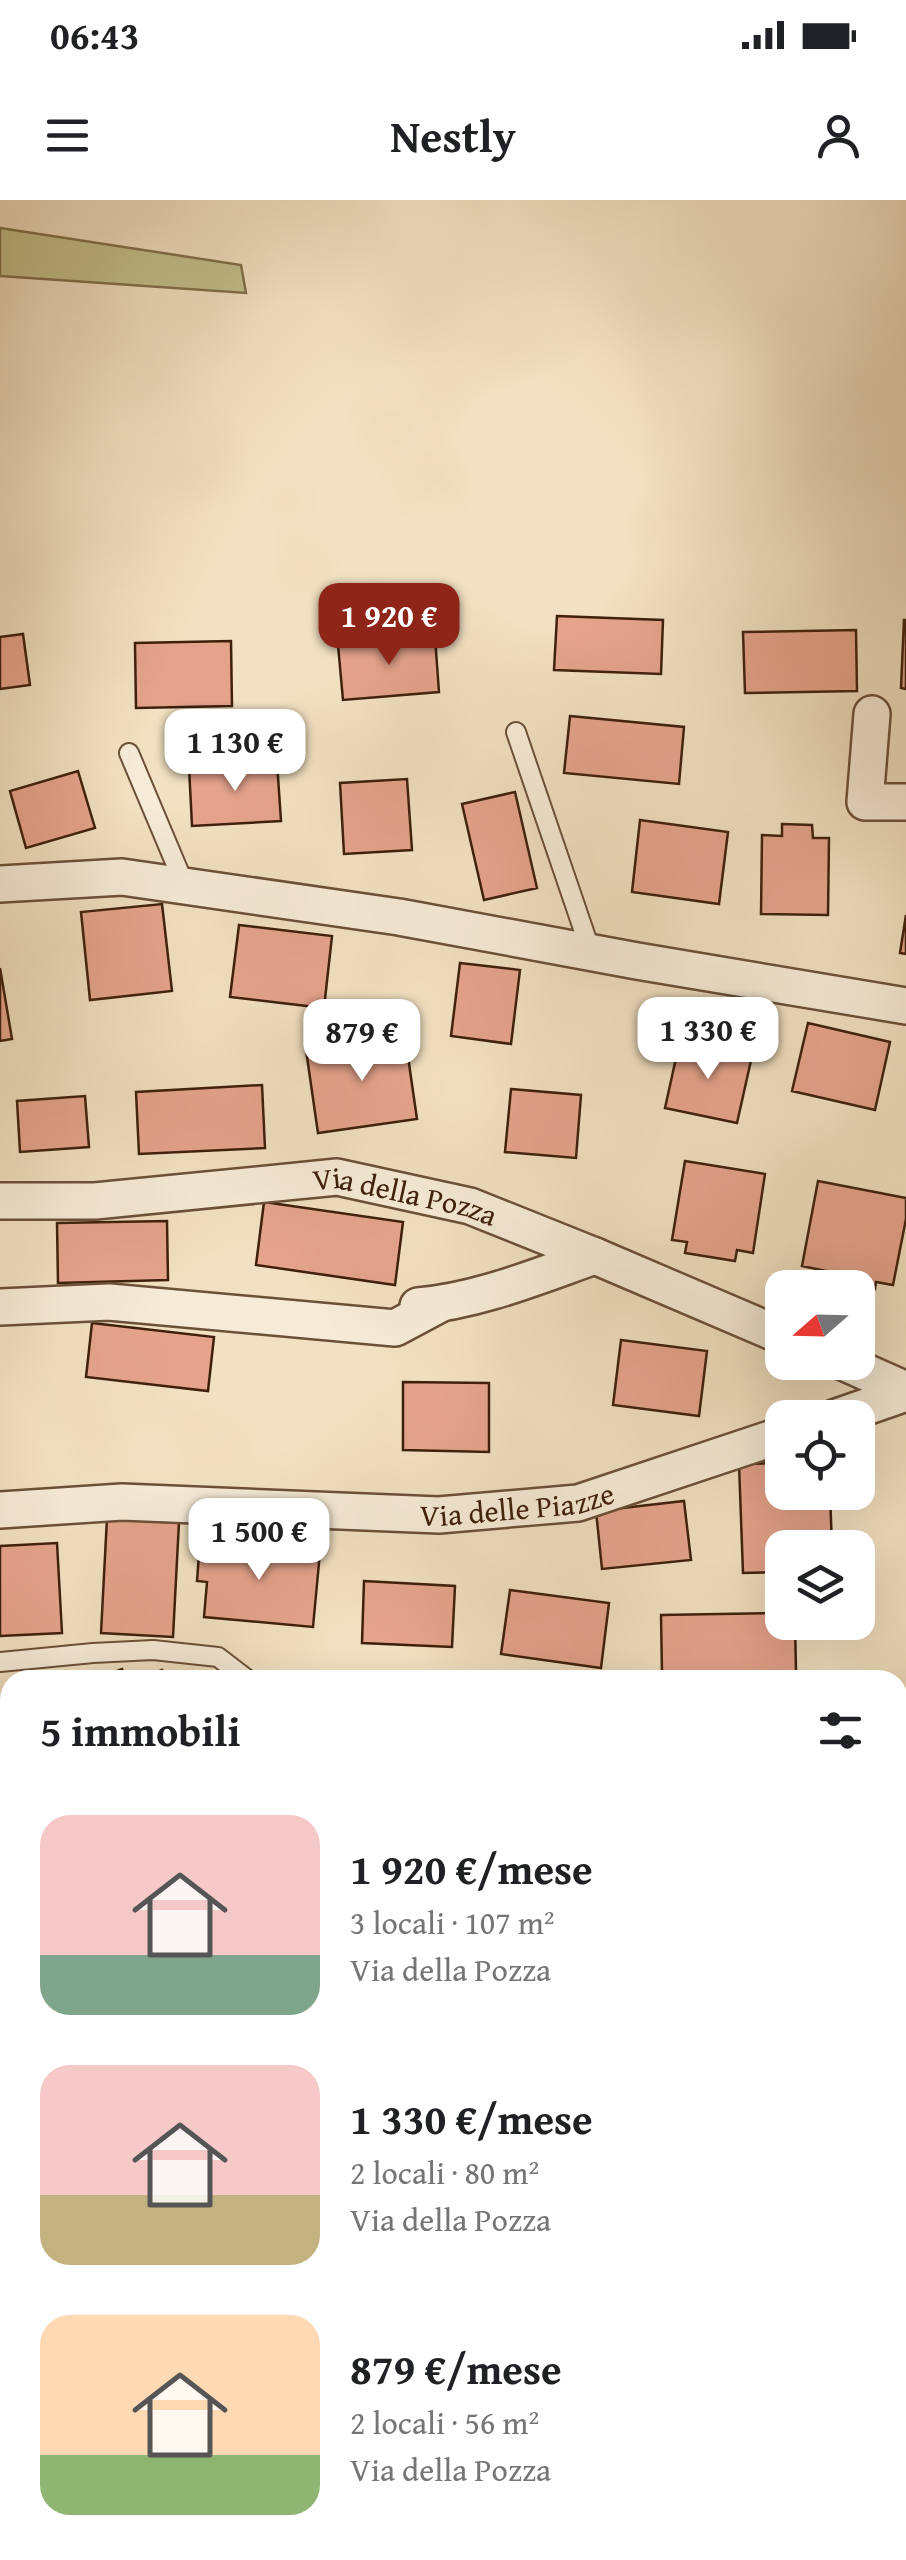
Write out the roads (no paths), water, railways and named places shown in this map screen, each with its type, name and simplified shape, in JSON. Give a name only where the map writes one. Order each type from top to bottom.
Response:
[{"type":"street","points":[[872,714],[865,802],[906,802]]},
{"type":"street","points":[[0,884],[122,877],[398,917],[906,1006]]},
{"type":"street","name":"Via della Pozza","points":[[0,1201],[95,1201],[337,1177],[470,1206],[765,1329]]},
{"type":"street","points":[[184,1287],[393,1308],[440,1304],[594,1256]]},
{"type":"street","points":[[0,1307],[109,1302],[395,1328],[440,1304]]},
{"type":"street","points":[[875,1377],[906,1392]]},
{"type":"street","points":[[875,1403],[906,1392]]},
{"type":"street","name":"Via delle Piazze","points":[[0,1510],[122,1502],[438,1515],[578,1503],[765,1440]]},
{"type":"lane","points":[[516,732],[591,952]]},
{"type":"lane","points":[[129,753],[185,886]]},
{"type":"lane","points":[[0,1662],[153,1650],[218,1657],[235,1670]]}]
